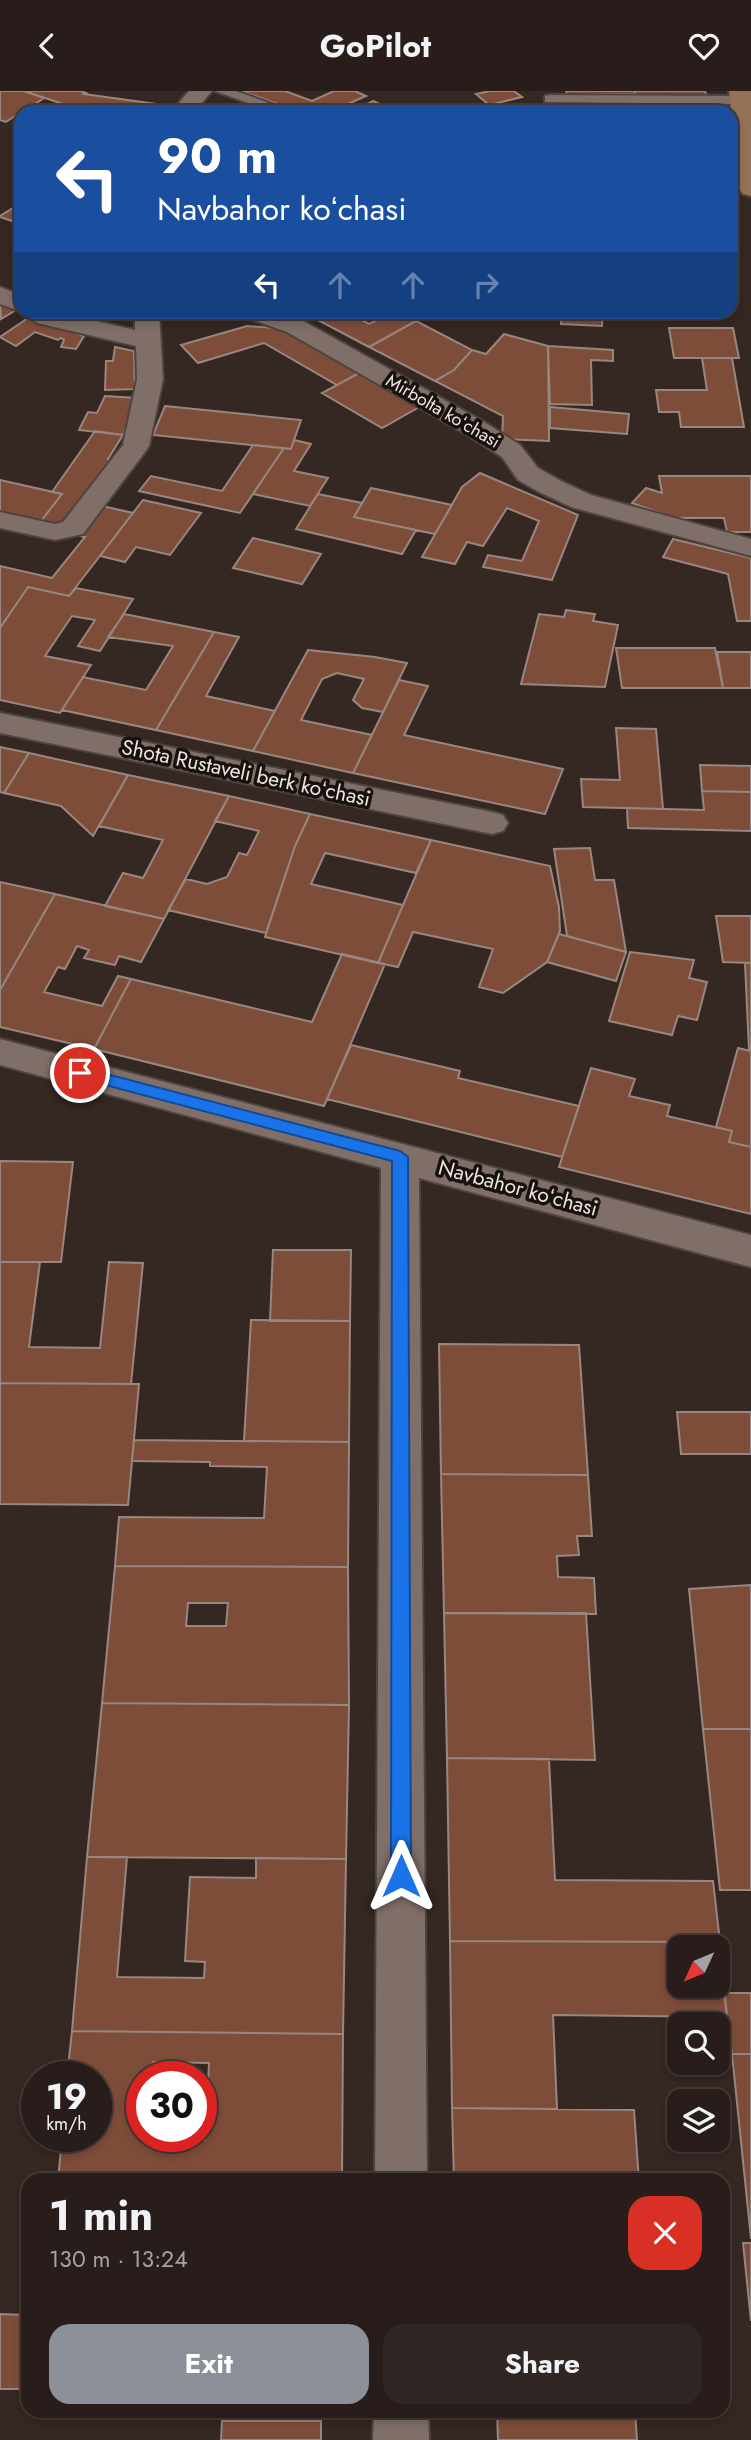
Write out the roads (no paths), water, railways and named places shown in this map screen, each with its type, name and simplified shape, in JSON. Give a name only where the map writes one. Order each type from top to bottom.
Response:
[{"type":"main road","points":[[743,95],[751,189]]},
{"type":"street","points":[[188,105],[201,91]]},
{"type":"street","points":[[50,319],[149,341]]},
{"type":"street","points":[[0,520],[55,531],[73,528],[136,446],[150,379],[147,319]]},
{"type":"street","name":"Mirbolta koʻchasi","points":[[274,319],[296,327],[475,428],[511,451],[528,474],[551,487],[581,501],[751,548]]},
{"type":"street","name":"Shota Rustaveli berk koʻchasi","points":[[0,723],[492,823]]},
{"type":"street","name":"Navbahor koʻchasi","points":[[0,1052],[751,1251]]},
{"type":"street","points":[[400,1157],[401,2173]]},
{"type":"street","points":[[401,2418],[401,2440]]},
{"type":"lane","points":[[222,91],[266,105]]},
{"type":"lane","points":[[550,99],[743,95]]}]
